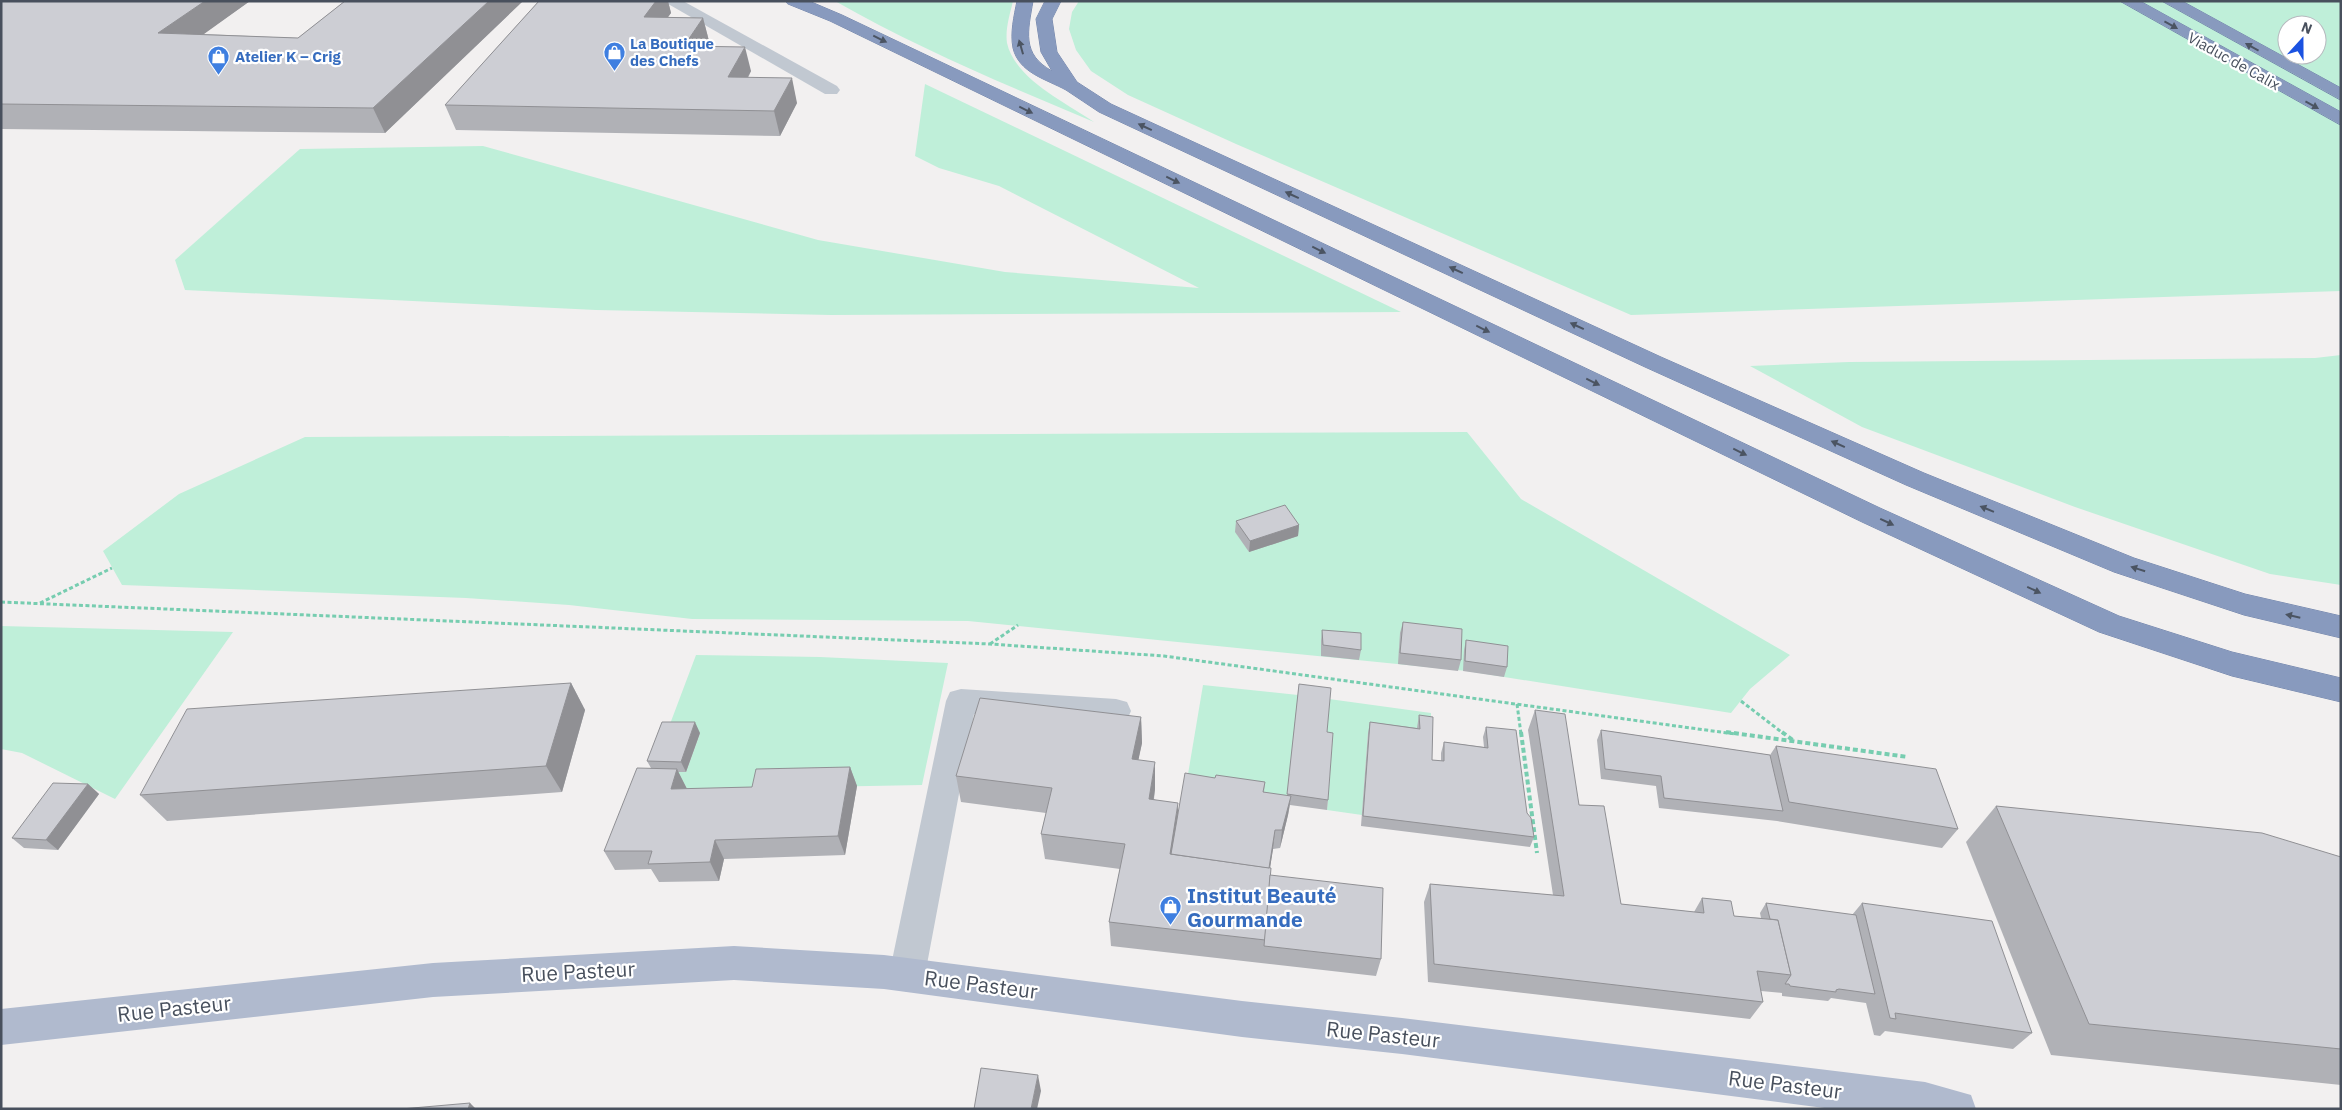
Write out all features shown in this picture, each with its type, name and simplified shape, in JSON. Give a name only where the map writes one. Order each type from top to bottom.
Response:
[{"type":"highway","points":[[794,1],[836,18],[1871,515],[2109,624],[2232,664],[2341,690]]},
{"type":"highway","points":[[816,1],[836,18]]},
{"type":"highway","points":[[1025,1],[1018,38],[1022,54],[1038,72],[1071,86],[1105,108],[1653,362],[1915,479],[2124,565],[2244,604],[2341,627]]},
{"type":"highway","points":[[1053,1],[1044,19],[1049,52],[1071,86]]},
{"type":"highway","name":"Viaduc de Calix","points":[[2128,1],[2341,120]]},
{"type":"highway","name":"Viaduc de Calix","points":[[2170,1],[2341,95]]},
{"type":"main road","name":"Rue Pasteur","points":[[1,1027],[433,980],[548,972],[734,963],[908,975],[1242,1019],[1412,1037],[1925,1101],[1957,1109]]},
{"type":"lane","points":[[671,1],[831,90]]},
{"type":"lane","points":[[908,975],[961,701],[1116,711]]},
{"type":"path","points":[[38,604],[112,568]]},
{"type":"path","points":[[990,644],[1018,626]]},
{"type":"path","points":[[1741,701],[1795,742]]},
{"type":"path","points":[[1518,704],[1537,853]]},
{"type":"green space","points":[[835,1],[1013,1],[1008,22],[1007,43],[1012,56],[1020,68],[1043,89],[1094,122],[930,50]]},
{"type":"green space","points":[[1079,1],[2341,1],[2341,291],[1631,315],[1236,144],[1128,95],[1091,71],[1076,50],[1069,29],[1072,12]]},
{"type":"green space","points":[[925,84],[1401,312],[831,315],[596,310],[185,290],[175,260],[300,149],[483,146],[818,240],[1005,272],[1199,288],[999,186],[939,168],[915,156]]},
{"type":"green space","points":[[2341,355],[2341,585],[2270,574],[2075,507],[1862,427],[1750,366],[1849,362],[2315,358]]},
{"type":"green space","points":[[1467,432],[1521,499],[1790,655],[1750,689],[1731,713],[1467,671],[968,621],[692,619],[569,605],[466,598],[122,585],[103,551],[179,494],[305,437]]},
{"type":"green space","points":[[1,626],[233,632],[115,799],[22,753],[1,749]]},
{"type":"green space","points":[[696,655],[820,657],[948,663],[922,785],[764,788],[680,809],[652,771],[686,772],[700,733],[667,732]]},
{"type":"green space","points":[[1203,685],[1298,695],[1286,804],[1185,792]]},
{"type":"green space","points":[[1329,699],[1431,713],[1431,728],[1417,739],[1368,733],[1362,815],[1327,810],[1332,744],[1326,743]]},
{"type":"building","points":[[1,1],[205,1],[158,33],[298,38],[345,1],[489,1],[373,108],[1,104]]},
{"type":"building","name":"La Boutique des Chefs","points":[[539,1],[656,1],[644,17],[703,18],[684,46],[745,47],[728,77],[792,78],[774,111],[445,105]]},
{"type":"building","points":[[1285,505],[1299,525],[1250,541],[1236,521]]},
{"type":"building","points":[[1403,622],[1462,629],[1461,660],[1400,653]]},
{"type":"building","points":[[1322,630],[1361,633],[1361,650],[1323,645]]},
{"type":"building","points":[[1466,640],[1508,646],[1507,667],[1465,661]]},
{"type":"building","points":[[571,683],[546,766],[140,795],[187,709]]},
{"type":"building","points":[[1299,684],[1331,688],[1327,732],[1333,733],[1328,800],[1287,794]]},
{"type":"building","points":[[980,698],[1141,717],[1132,759],[1155,762],[1149,799],[1178,803],[1170,854],[1271,868],[1265,940],[1109,922],[1125,844],[1041,834],[1052,788],[956,776]]},
{"type":"building","points":[[1535,710],[1565,714],[1579,805],[1604,806],[1621,904],[1704,913],[1702,898],[1731,901],[1734,916],[1778,920],[1791,975],[1757,971],[1763,1002],[1434,964],[1430,884],[1564,896]]},
{"type":"building","points":[[1419,715],[1433,717],[1432,760],[1444,761],[1444,742],[1488,748],[1486,727],[1516,730],[1527,813],[1531,818],[1534,837],[1363,816],[1370,722],[1420,729]]},
{"type":"building","points":[[662,722],[695,722],[681,762],[647,761]]},
{"type":"building","points":[[1601,730],[1770,755],[1783,811],[1664,798],[1661,776],[1605,769]]},
{"type":"building","points":[[1776,746],[1936,769],[1958,829],[1789,802]]},
{"type":"building","points":[[850,767],[838,836],[715,840],[710,862],[648,864],[652,851],[604,851],[637,768],[677,769],[671,789],[752,787],[756,769]]},
{"type":"building","points":[[1185,773],[1215,778],[1216,775],[1265,782],[1263,792],[1291,796],[1282,830],[1275,830],[1269,868],[1171,854]]},
{"type":"building","points":[[53,783],[88,784],[46,840],[12,838]]},
{"type":"building","points":[[1996,806],[2262,833],[2341,857],[2341,1049],[2089,1024]]},
{"type":"building","points":[[1270,875],[1383,888],[1381,959],[1264,946]]},
{"type":"building","points":[[1766,903],[1856,915],[1875,994],[1839,989],[1836,992],[1785,984],[1791,975],[1778,920],[1770,919]]},
{"type":"building","points":[[1862,903],[1992,921],[2032,1033],[1895,1013],[1896,1019],[1890,1018]]},
{"type":"building","points":[[981,1068],[1038,1075],[1031,1109],[974,1109]]},
{"type":"building","points":[[470,1103],[468,1109],[401,1109]]},
{"type":"place","name":"La Boutique des Chefs","points":[[614,71]]},
{"type":"place","name":"Atelier K – Crig","points":[[219,75]]},
{"type":"place","name":"Institut Beauté Gourmande","points":[[1171,926]]}]
